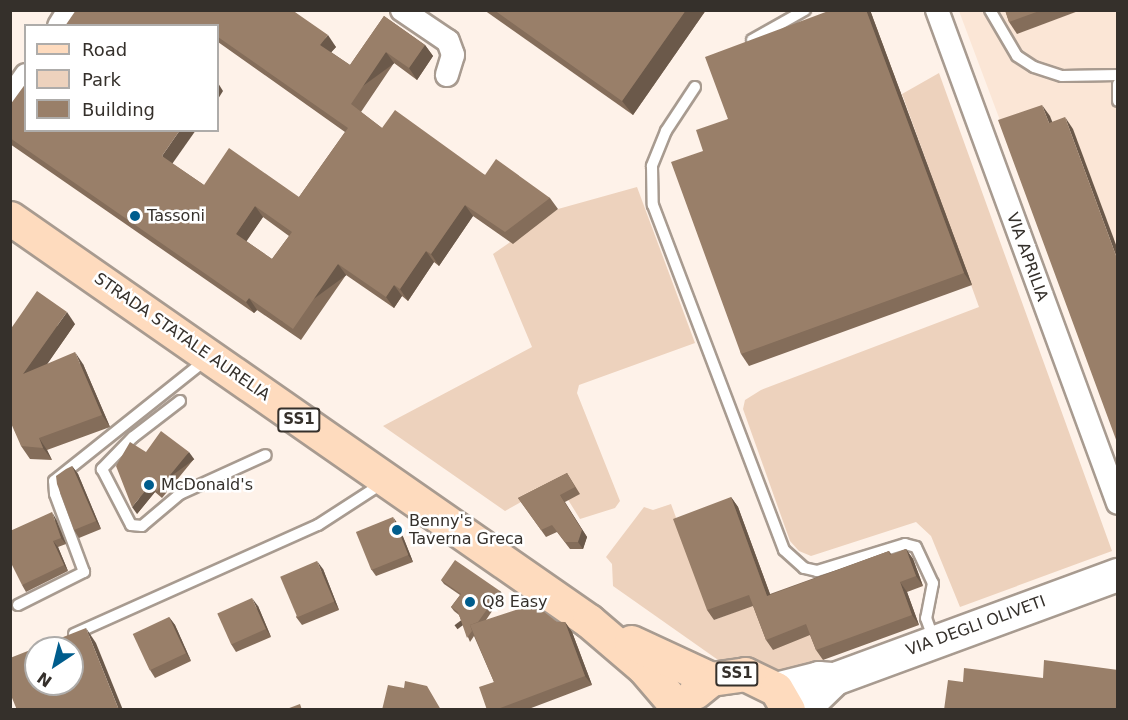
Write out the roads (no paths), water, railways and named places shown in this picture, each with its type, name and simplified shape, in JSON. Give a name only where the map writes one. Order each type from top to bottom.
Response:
[{"type":"main road","name":"STRADA STATALE AURELIA","points":[[10,218],[589,621],[644,669],[682,710],[699,688],[711,679],[589,621]]},
{"type":"main road","name":"VIA DEGLI OLIVETI","points":[[803,710],[835,679],[934,640],[1118,575]]},
{"type":"main road","name":"SS1","points":[[711,679],[745,674],[782,700]]},
{"type":"main road","name":"VIA DEGLI OLIVETI","points":[[782,700],[819,678],[835,679]]},
{"type":"street","points":[[60,24],[69,10]]},
{"type":"street","points":[[402,10],[448,41],[453,55],[447,75]]},
{"type":"street","name":"VIA APRILIA","points":[[939,11],[1118,503]]},
{"type":"street","points":[[10,98],[24,78]]},
{"type":"lane","points":[[752,40],[805,10]]},
{"type":"lane","points":[[990,10],[1017,56],[1034,67],[1062,76],[1118,75]]},
{"type":"lane","points":[[1118,84],[1118,101]]},
{"type":"lane","points":[[694,87],[666,131],[652,166],[650,180],[653,205],[784,550],[798,564],[817,571],[905,544],[916,547],[933,583],[926,618],[934,640]]},
{"type":"lane","points":[[18,605],[84,572],[55,494],[54,481],[209,357]]},
{"type":"lane","points":[[180,400],[133,437],[102,469],[131,525],[142,526],[180,494],[266,455]]},
{"type":"lane","points":[[68,636],[318,525],[387,480]]},
{"type":"place","name":"Tassoni","points":[[135,216]]},
{"type":"place","name":"McDonald's","points":[[149,485]]},
{"type":"place","name":"Benny's Taverna Greca","points":[[397,530]]},
{"type":"place","name":"Q8 Easy","points":[[470,602]]}]
